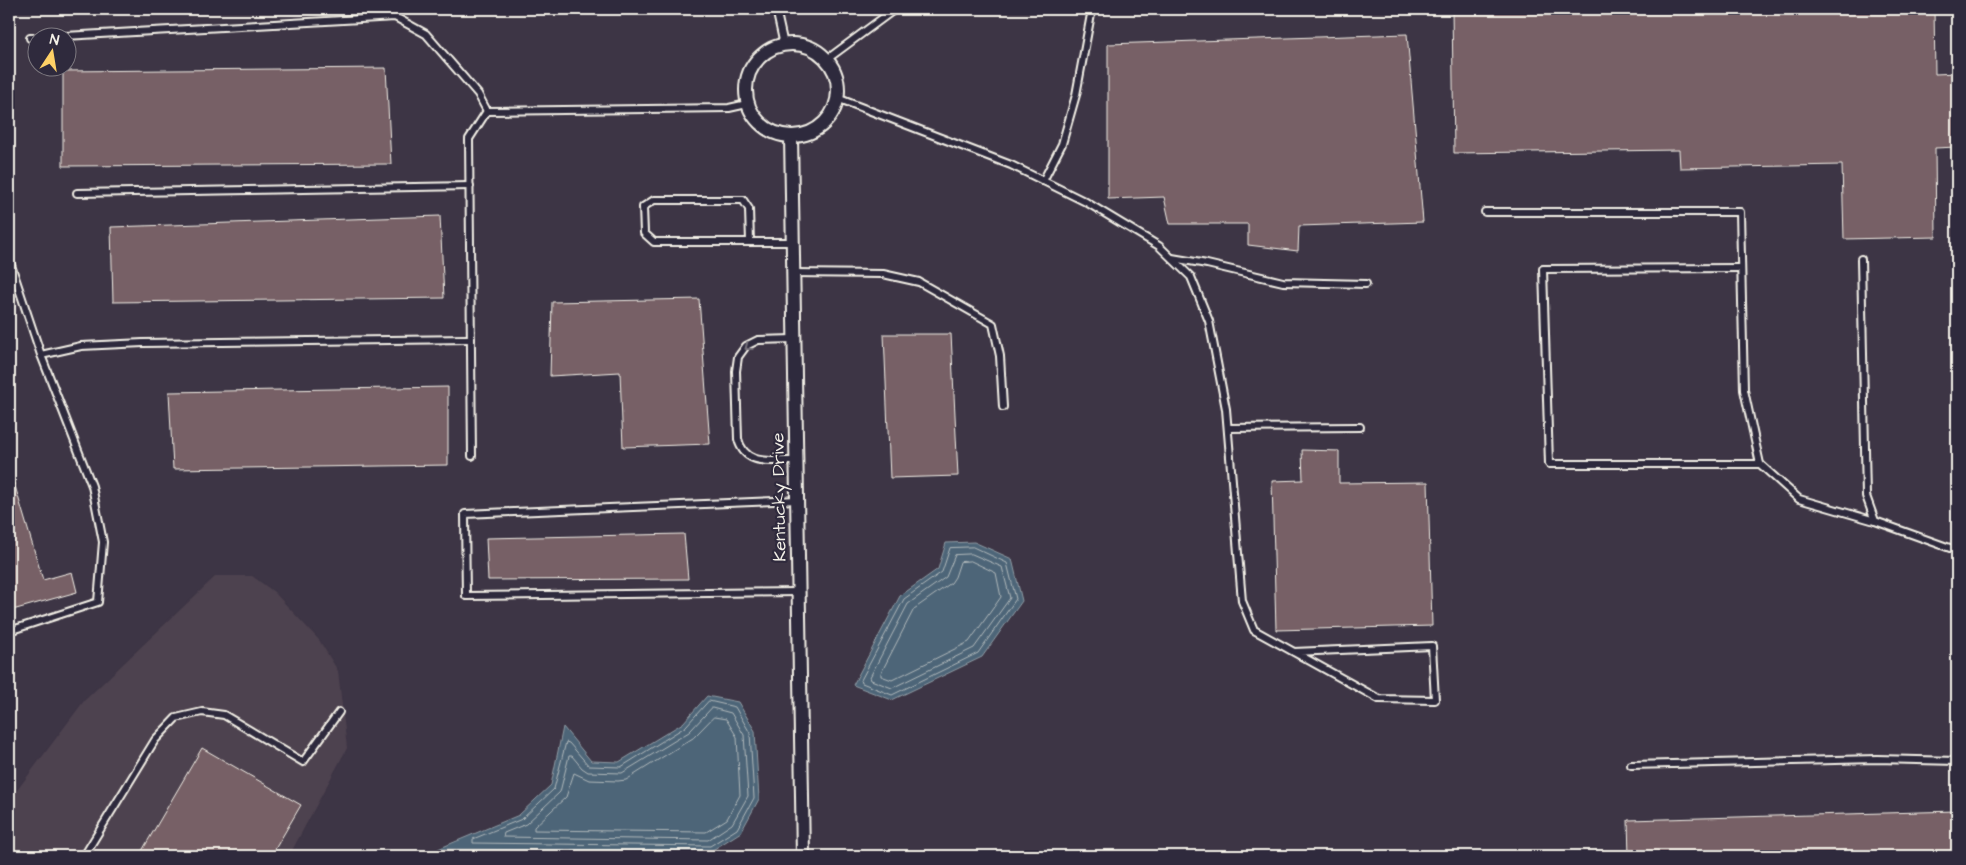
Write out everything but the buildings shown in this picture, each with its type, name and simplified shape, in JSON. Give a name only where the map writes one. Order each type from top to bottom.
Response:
[{"type":"street","points":[[784,45],[800,45],[814,50],[826,60],[834,71],[838,84],[838,98],[832,113],[822,126],[807,134],[791,136],[772,132],[757,121],[748,104],[745,88],[748,73],[757,60],[769,50],[784,45]]},
{"type":"street","name":"Kentucky Drive","points":[[791,136],[803,856]]},
{"type":"lane","points":[[776,9],[784,45]]},
{"type":"lane","points":[[826,60],[895,9]]},
{"type":"lane","points":[[1043,181],[1062,144],[1074,103],[1092,9]]},
{"type":"lane","points":[[78,35],[394,17],[426,34],[478,94],[487,111]]},
{"type":"lane","points":[[838,98],[1011,165],[1043,181],[1094,207],[1159,246],[1190,277],[1209,321],[1226,408],[1242,601],[1254,630],[1294,652],[1380,699],[1435,700],[1432,646],[1294,652]]},
{"type":"lane","points":[[487,111],[728,108],[748,104]]},
{"type":"lane","points":[[472,456],[469,139],[487,111]]},
{"type":"lane","points":[[77,193],[470,186]]},
{"type":"lane","points":[[750,242],[749,209],[743,200],[654,200],[643,207],[644,233],[654,242],[750,242],[793,242]]},
{"type":"lane","points":[[1485,212],[1740,212],[1744,390],[1760,464],[1799,499],[1957,549]]},
{"type":"lane","points":[[1170,258],[1207,264],[1283,282],[1366,284]]},
{"type":"lane","points":[[9,259],[41,355],[92,486],[103,542],[98,602],[9,632]]},
{"type":"lane","points":[[1861,259],[1866,496],[1875,522]]},
{"type":"lane","points":[[1741,268],[1543,269],[1549,464],[1760,464]]},
{"type":"lane","points":[[793,273],[883,274],[919,282],[993,324],[1000,356],[1003,407]]},
{"type":"lane","points":[[794,338],[758,340],[746,346],[738,357],[736,371],[738,439],[741,449],[746,456],[760,460],[796,460]]},
{"type":"lane","points":[[41,355],[81,346],[143,343],[471,339]]},
{"type":"lane","points":[[1228,428],[1360,427]]},
{"type":"lane","points":[[797,500],[465,514],[466,596],[798,592]]},
{"type":"lane","points":[[84,856],[155,740],[176,718],[202,712],[224,715],[303,762],[340,712]]},
{"type":"lane","points":[[1631,766],[1877,759],[1957,762]]},
{"type":"shaded area","points":[[216,576],[252,576],[274,592],[319,640],[338,671],[347,748],[289,856],[9,856],[9,801],[84,701]]},
{"type":"water","points":[[974,542],[1012,559],[1022,601],[982,657],[892,700],[853,685],[900,596],[938,569],[946,543]]},
{"type":"water","points":[[707,696],[738,702],[755,731],[759,799],[741,832],[711,851],[438,849],[519,815],[551,785],[563,727],[591,761],[619,762],[683,723]]}]
